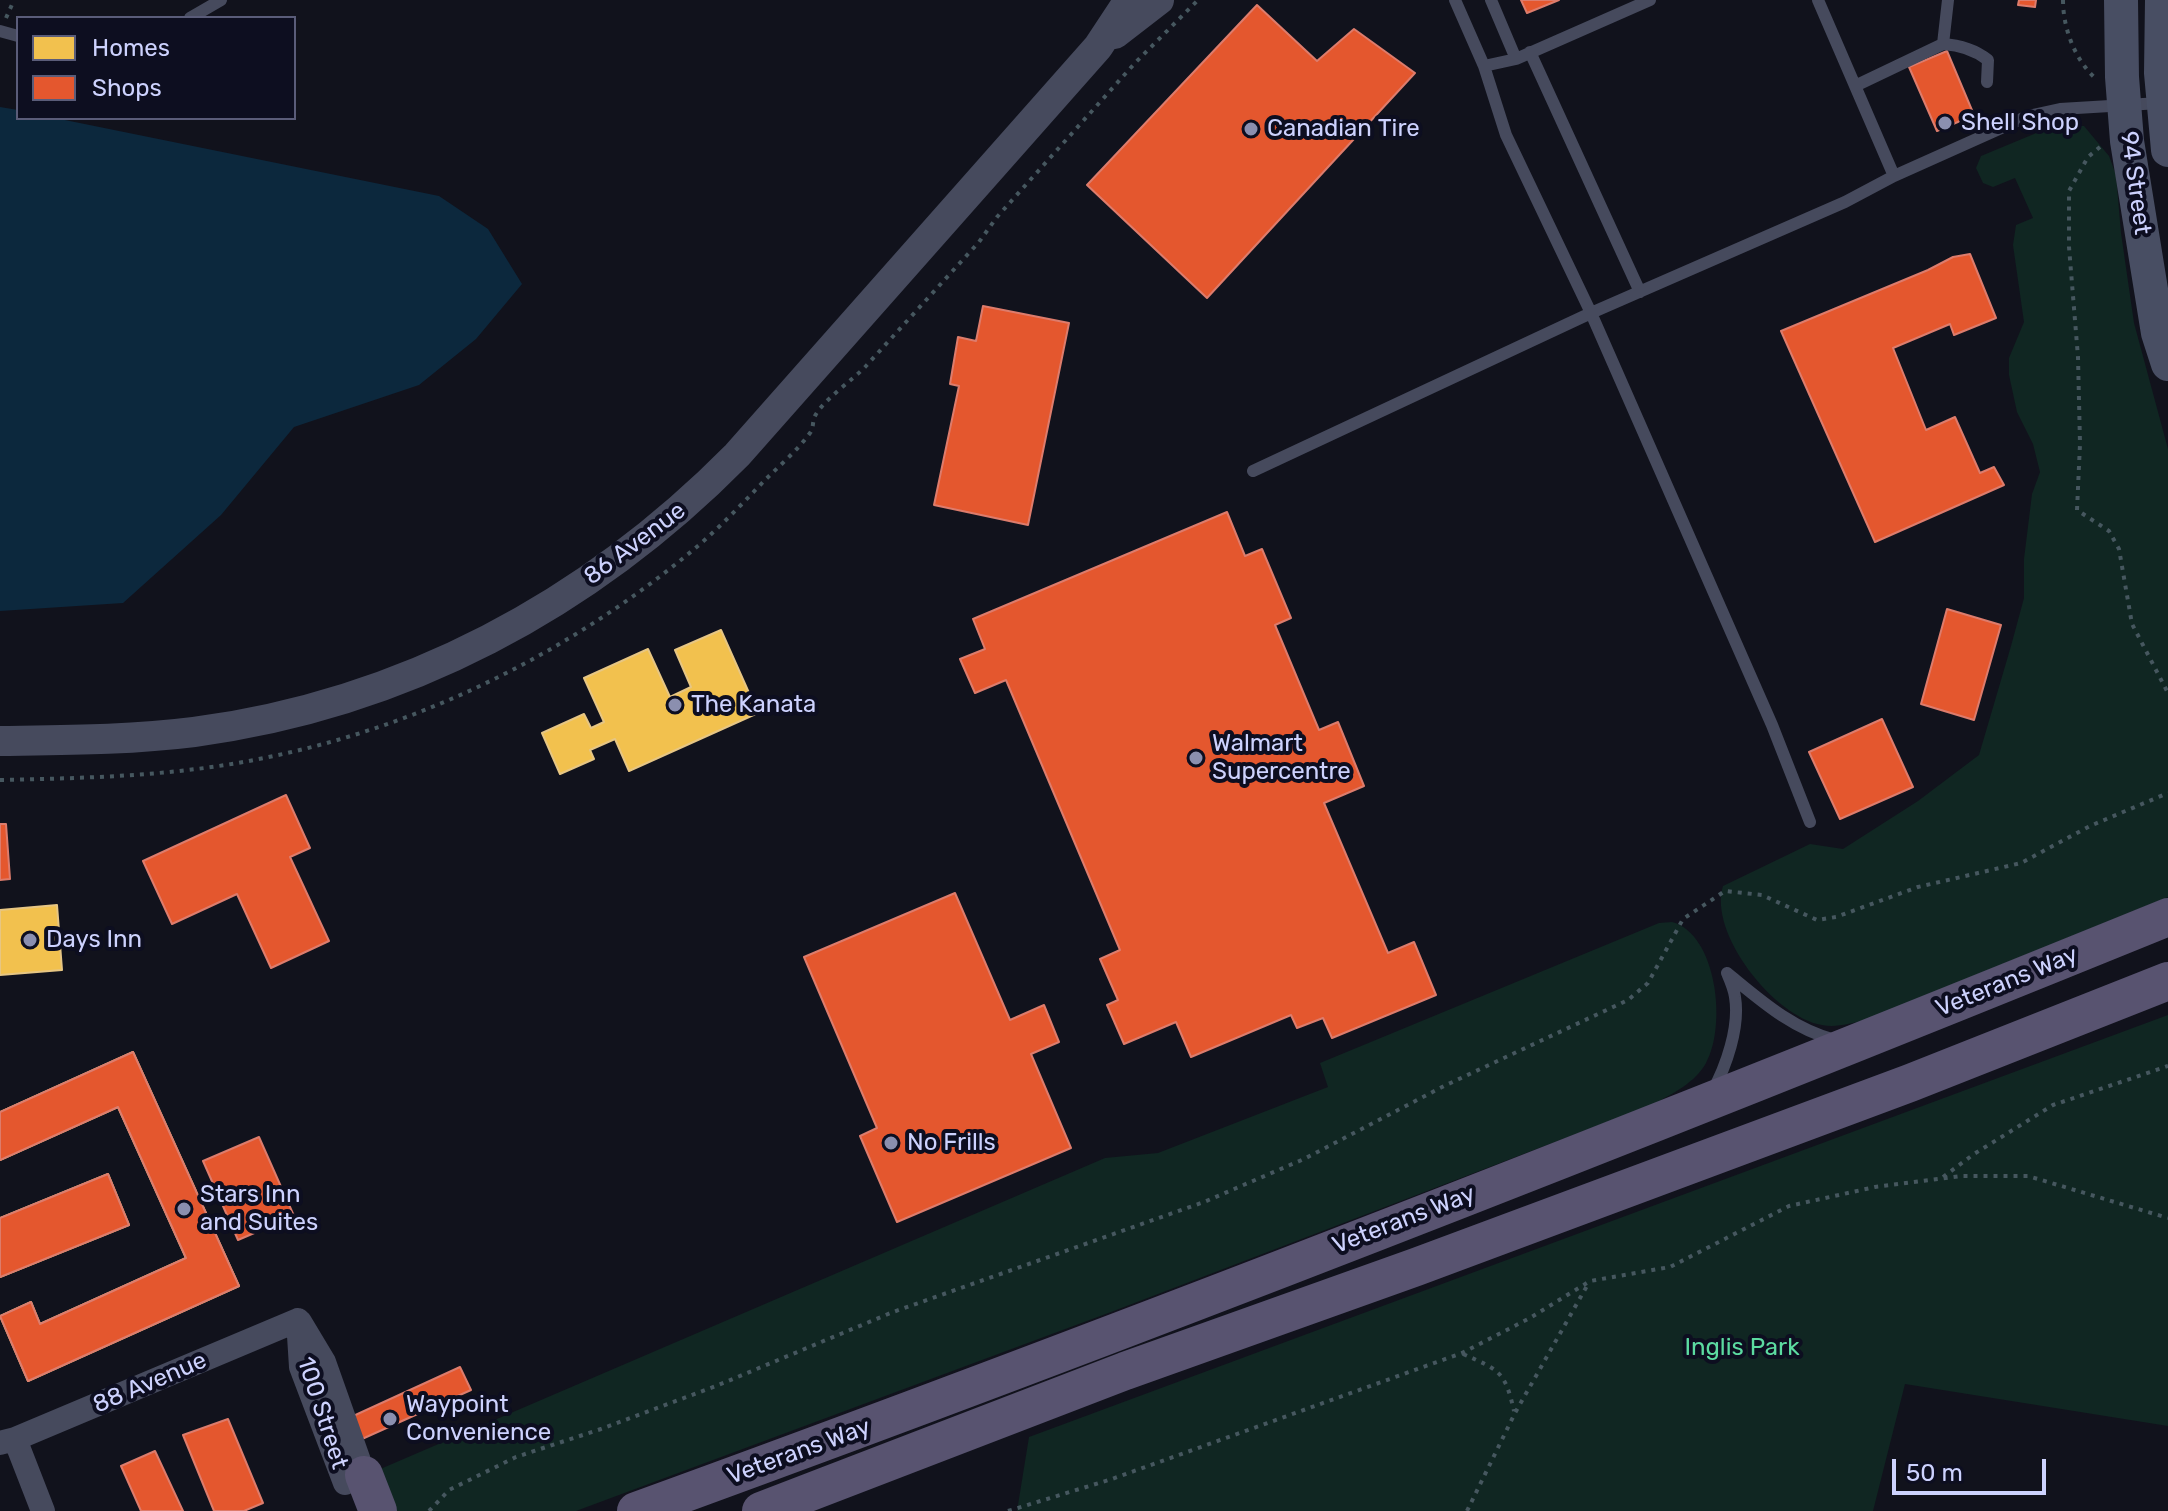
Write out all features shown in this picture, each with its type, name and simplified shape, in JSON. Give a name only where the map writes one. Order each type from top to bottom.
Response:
[{"type":"main road","name":"94 Street","points":[[2121,0],[2113,95],[2158,333],[2168,364]]},
{"type":"main road","name":"94 Street","points":[[2162,0],[2161,73],[2168,150]]},
{"type":"main road","name":"Veterans Way","points":[[636,1511],[953,1395],[1703,1105],[2168,917]]},
{"type":"main road","points":[[1910,1083],[1941,1055],[2168,953]]},
{"type":"main road","name":"Veterans Way","points":[[761,1511],[1139,1366],[1416,1267],[1910,1083],[2168,981]]},
{"type":"main road","points":[[354,1490],[378,1511]]},
{"type":"street","name":"86 Avenue","points":[[0,741],[123,738],[194,732],[319,707],[427,669],[550,606],[652,534],[701,492],[1098,47],[1129,0]]},
{"type":"street","name":"86 Avenue","points":[[1098,47],[1159,0]]},
{"type":"street","name":"88 Avenue","points":[[8,1441],[298,1320]]},
{"type":"street","name":"100 Street","points":[[298,1320],[324,1362],[354,1490]]},
{"type":"street","points":[[8,1441],[43,1511]]},
{"type":"lane","points":[[193,16],[221,0]]},
{"type":"lane","points":[[1455,0],[1484,66],[1506,135],[1591,313],[1772,725],[1810,822]]},
{"type":"lane","points":[[1491,0],[1516,59]]},
{"type":"lane","points":[[1484,66],[1516,59],[1650,0]]},
{"type":"lane","points":[[1818,0],[1894,176]]},
{"type":"lane","points":[[1943,44],[1948,0]]},
{"type":"lane","points":[[1855,86],[1943,44],[1961,46],[1988,60],[1987,82]]},
{"type":"lane","points":[[1530,52],[1640,292]]},
{"type":"lane","points":[[1253,471],[1591,313],[2045,111],[2113,95],[2166,103]]},
{"type":"lane","points":[[1703,1105],[1724,1066],[1734,1027],[1736,999],[1727,973],[1811,1034],[1854,1045]]},
{"type":"path","points":[[2063,0],[2063,18],[2082,65],[2113,95]]},
{"type":"path","points":[[2105,143],[2088,157],[2069,191],[2069,247],[2079,386],[2077,510],[2109,531],[2119,549],[2132,624],[2168,693]]},
{"type":"path","points":[[0,780],[96,778],[169,772],[266,758],[333,740]]},
{"type":"path","points":[[429,1511],[449,1490],[516,1457],[716,1386],[893,1312],[1204,1202],[1304,1159],[1444,1086],[1628,1000],[1648,983],[1683,919],[1725,891],[1762,895],[1817,920],[1836,917],[1918,887],[2021,863],[2103,820],[2168,793]]},
{"type":"path","points":[[1941,1179],[1974,1154],[2053,1105],[2168,1066]]},
{"type":"path","points":[[1008,1511],[1112,1479],[1462,1353],[1530,1318],[1590,1281],[1670,1267],[1789,1206],[1875,1187],[1941,1179],[2028,1176],[2168,1218]]},
{"type":"path","points":[[1467,1511],[1515,1413],[1590,1281]]},
{"type":"path","points":[[1462,1353],[1499,1373],[1507,1383],[1515,1413]]},
{"type":"green space","points":[[2064,125],[2084,126],[2109,156],[2116,175],[2134,323],[2168,449],[2168,897],[1865,1020],[1838,1026],[1822,1025],[1803,1019],[1784,1007],[1749,970],[1725,926],[1721,905],[1723,886],[1810,844],[1843,849],[1918,801],[1979,755],[2024,598],[2024,559],[2032,494],[2040,472],[2033,444],[2017,412],[2009,375],[2009,358],[2024,322],[2013,245],[2016,225],[2033,218],[2015,178],[1993,187],[1983,183],[1976,168],[1981,156],[2046,129]]},
{"type":"green space","points":[[1672,922],[1687,930],[1708,962],[1714,983],[1716,1027],[1712,1047],[1701,1070],[1683,1087],[1654,1104],[1111,1312],[576,1511],[385,1511],[371,1473],[1105,1158],[1158,1153],[1328,1087],[1320,1063],[1659,923]]},
{"type":"green space","name":"Inglis Park","points":[[2168,1015],[2168,1426],[1905,1384],[1873,1511],[1017,1511],[1029,1437]]},
{"type":"water","points":[[0,107],[16,110],[16,120],[65,120],[439,196],[488,229],[522,284],[476,339],[419,385],[294,427],[221,515],[123,603],[0,611]]},
{"type":"building: Homes","name":"The Kanata","points":[[721,630],[758,713],[629,771],[615,739],[590,750],[594,759],[560,774],[542,733],[584,714],[591,728],[604,722],[584,678],[648,649],[670,697],[691,687],[675,650]]},
{"type":"building: Homes","name":"Days Inn","points":[[57,905],[62,970],[0,975],[0,910]]},
{"type":"building: Homes","name":"Stars Inn and Suites","points":[[133,1052],[239,1286],[28,1381],[0,1316],[31,1302],[40,1324],[186,1258],[118,1107],[0,1160],[0,1112]]},
{"type":"building: Homes","name":"Stars Inn and Suites","points":[[108,1174],[129,1225],[0,1277],[0,1218]]},
{"type":"building: Shops","points":[[1521,0],[1559,0],[1527,13]]},
{"type":"building: Shops","points":[[2019,0],[2036,0],[2035,7],[2018,5]]},
{"type":"building: Shops","name":"Canadian Tire","points":[[1257,5],[1317,61],[1354,29],[1415,73],[1207,298],[1087,185]]},
{"type":"building: Shops","points":[[1947,51],[1974,115],[1937,131],[1909,67]]},
{"type":"building: Shops","points":[[1970,254],[1996,318],[1954,335],[1950,324],[1893,348],[1926,430],[1955,417],[1980,473],[1994,467],[2004,485],[1875,542],[1781,331],[1953,257]]},
{"type":"building: Shops","points":[[983,306],[1069,323],[1028,525],[934,505],[959,386],[950,384],[958,337],[976,341]]},
{"type":"building: Shops","name":"Walmart Supercentre","points":[[1227,512],[1245,556],[1262,549],[1291,618],[1275,625],[1319,730],[1338,722],[1364,786],[1324,803],[1388,953],[1414,942],[1436,995],[1332,1038],[1323,1018],[1297,1028],[1291,1015],[1191,1057],[1176,1022],[1124,1044],[1107,1005],[1118,1000],[1100,959],[1120,950],[1006,680],[975,693],[960,659],[985,649],[973,619]]},
{"type":"building: Shops","points":[[1947,609],[2001,625],[1974,720],[1921,704]]},
{"type":"building: Shops","points":[[1882,719],[1913,787],[1840,819],[1809,752]]},
{"type":"building: Shops","points":[[286,795],[310,848],[290,857],[329,941],[271,968],[237,894],[172,924],[143,861]]},
{"type":"building: Shops","points":[[0,824],[6,824],[10,879],[0,880]]},
{"type":"building: Shops","points":[[955,893],[1010,1020],[1044,1005],[1059,1042],[1031,1054],[1071,1148],[897,1222],[860,1136],[877,1128],[804,957]]},
{"type":"building: Shops","name":"Stars Inn and Suites","points":[[133,1052],[239,1286],[28,1381],[0,1316],[31,1302],[40,1324],[186,1258],[118,1107],[0,1160],[0,1112]]},
{"type":"building: Shops","points":[[259,1137],[294,1216],[238,1240],[203,1161]]},
{"type":"building: Shops","name":"Stars Inn and Suites","points":[[108,1174],[129,1225],[0,1277],[0,1218]]},
{"type":"building: Shops","points":[[460,1367],[471,1390],[362,1439],[351,1417]]},
{"type":"building: Shops","points":[[228,1419],[263,1503],[244,1511],[214,1511],[183,1435]]},
{"type":"building: Shops","points":[[155,1451],[183,1511],[141,1511],[121,1466]]},
{"type":"place","name":"Shell Shop","points":[[1945,123]]},
{"type":"place","name":"Canadian Tire","points":[[1251,129]]},
{"type":"place","name":"The Kanata","points":[[675,705]]},
{"type":"place","name":"Walmart Supercentre","points":[[1196,758]]},
{"type":"place","name":"Days Inn","points":[[30,940]]},
{"type":"place","name":"No Frills","points":[[891,1143]]},
{"type":"place","name":"Stars Inn and Suites","points":[[184,1209]]},
{"type":"place","name":"Waypoint Convenience","points":[[390,1419]]}]
